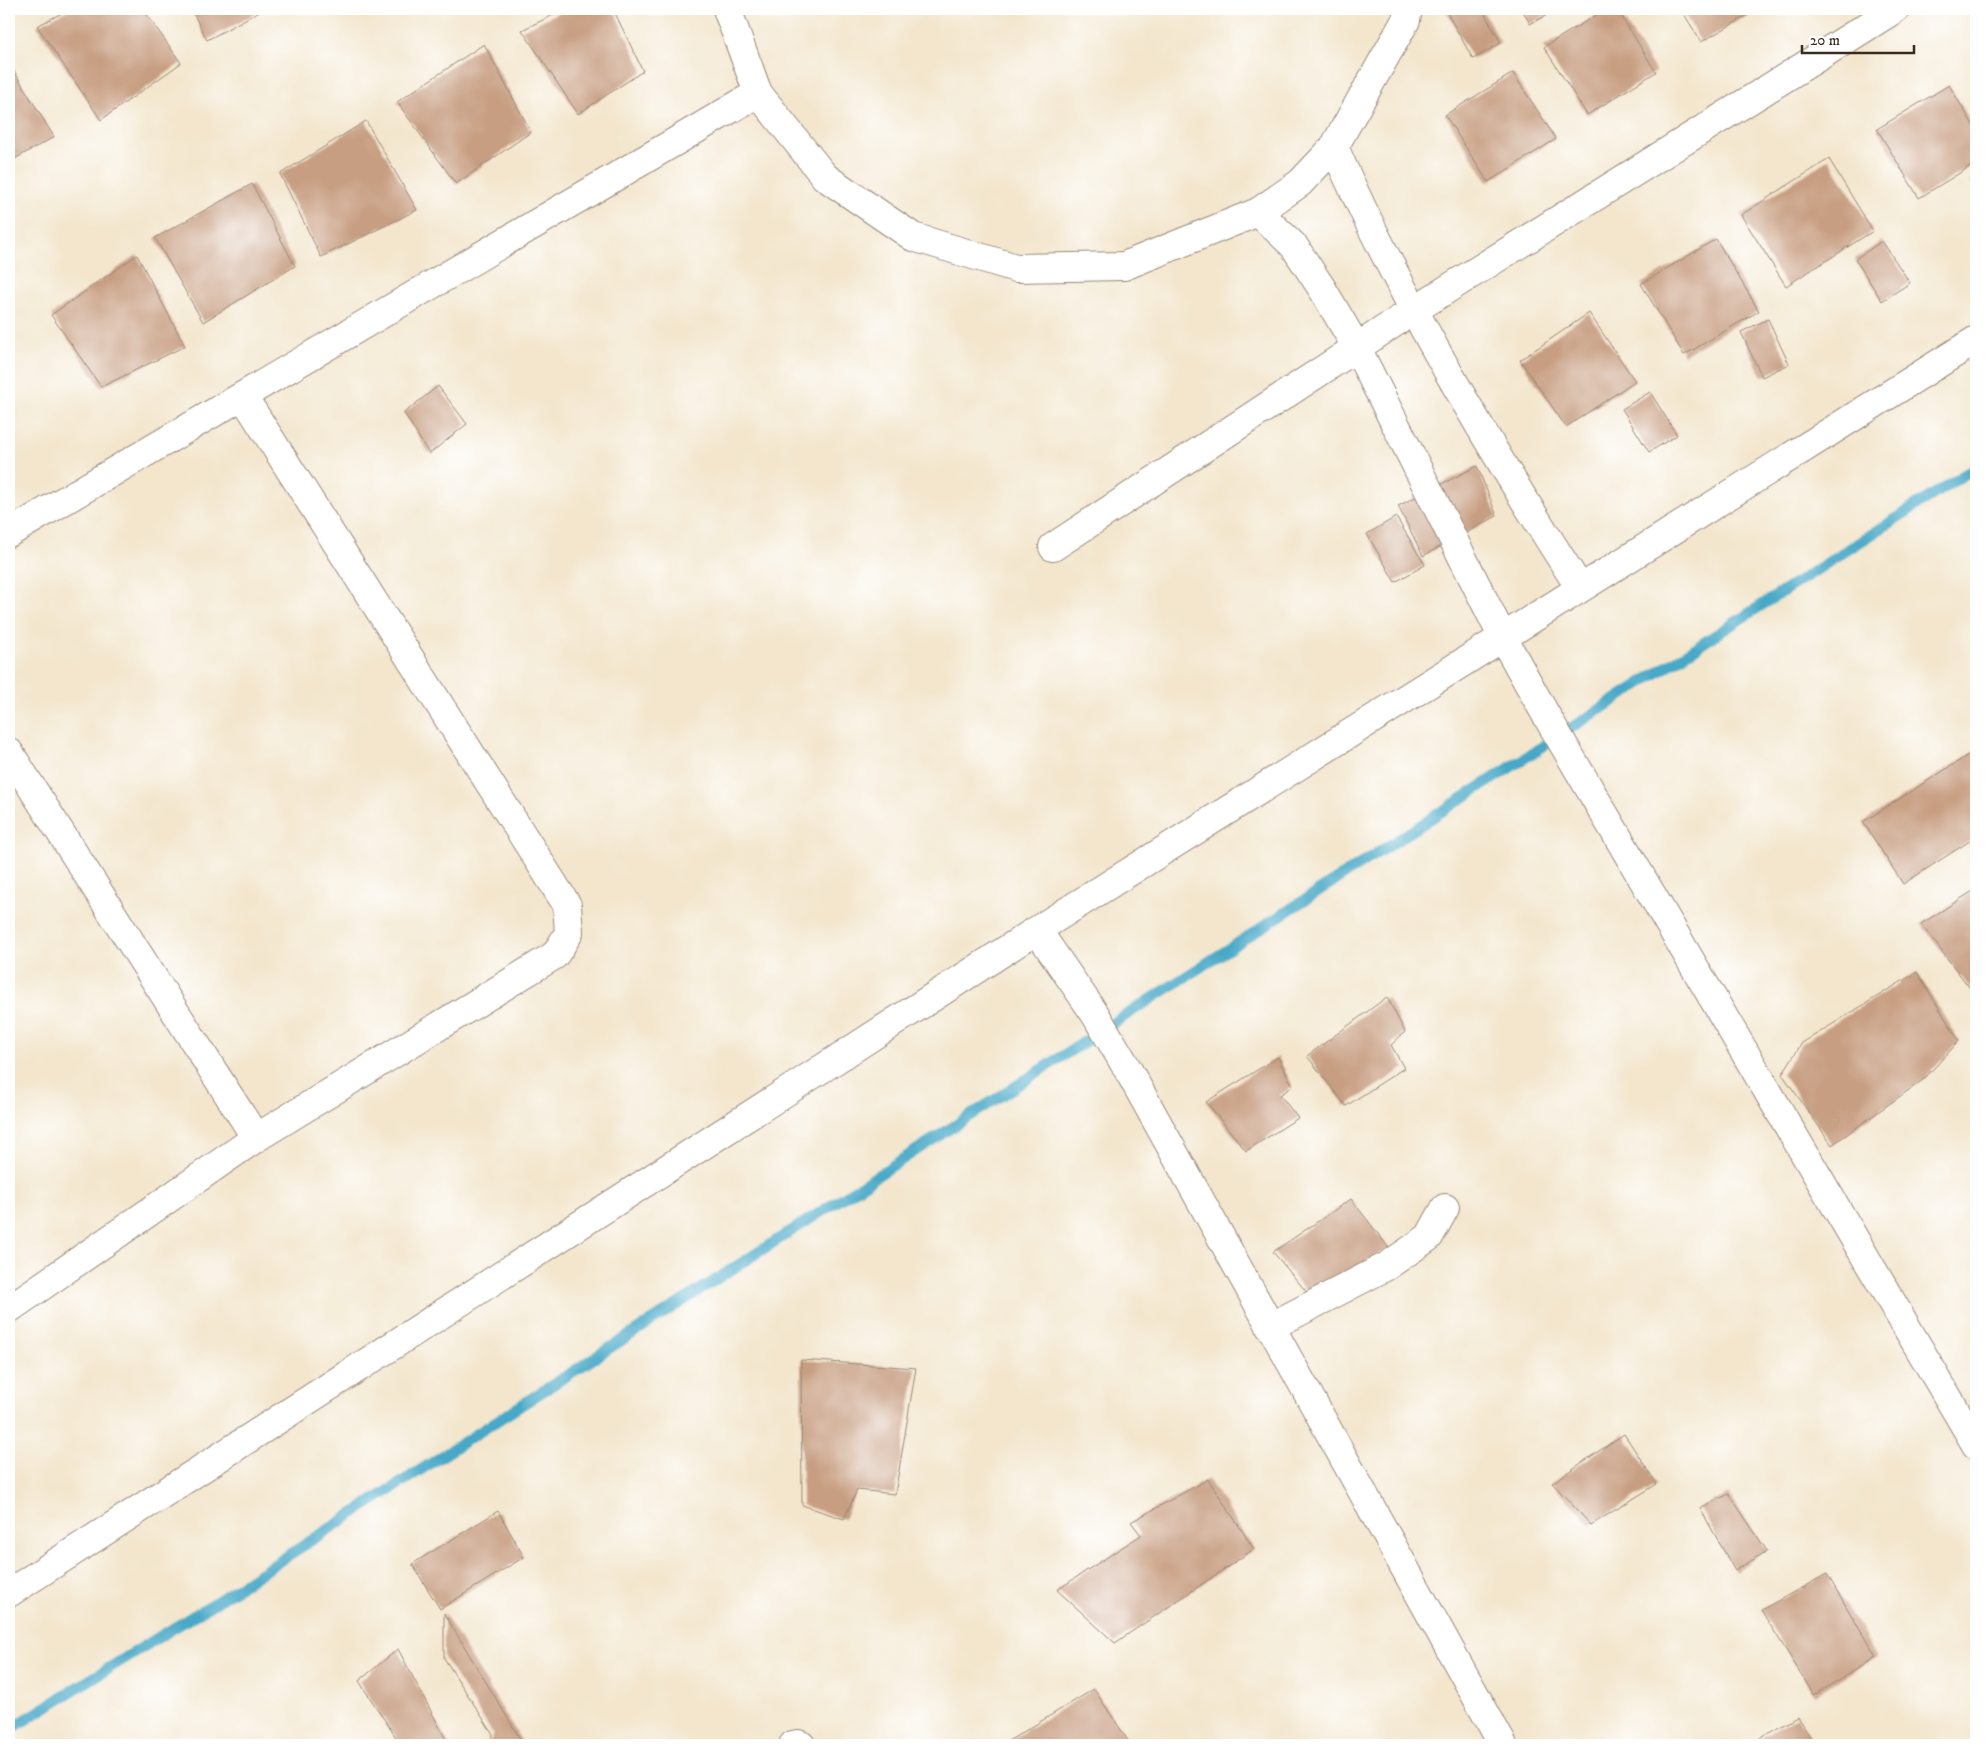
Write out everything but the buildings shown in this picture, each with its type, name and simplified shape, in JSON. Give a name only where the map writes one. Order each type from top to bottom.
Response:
[{"type":"street","points":[[728,9],[758,93],[825,177],[913,237],[1016,268],[1124,266],[1258,212],[1300,183],[1334,147],[1406,20],[1408,9]]},
{"type":"street","points":[[1053,547],[1414,310],[1895,9]]},
{"type":"street","points":[[9,533],[758,93]]},
{"type":"street","points":[[1334,147],[1355,194],[1414,310],[1524,501],[1580,588]]},
{"type":"street","points":[[1258,212],[1294,246],[1357,348],[1503,638],[1546,715],[1972,1429]]},
{"type":"street","points":[[9,1593],[1037,930],[1976,340]]},
{"type":"street","points":[[9,1309],[256,1138],[555,955],[569,933],[567,905],[242,396]]},
{"type":"street","points":[[9,752],[256,1138]]},
{"type":"street","points":[[1037,930],[1095,1014],[1127,1068],[1503,1745]]},
{"type":"street","points":[[1270,1327],[1387,1266],[1429,1237],[1445,1208]]},
{"type":"street","points":[[794,1745],[800,1745]]},
{"type":"waterway","points":[[9,1730],[219,1600],[1976,467]]}]
